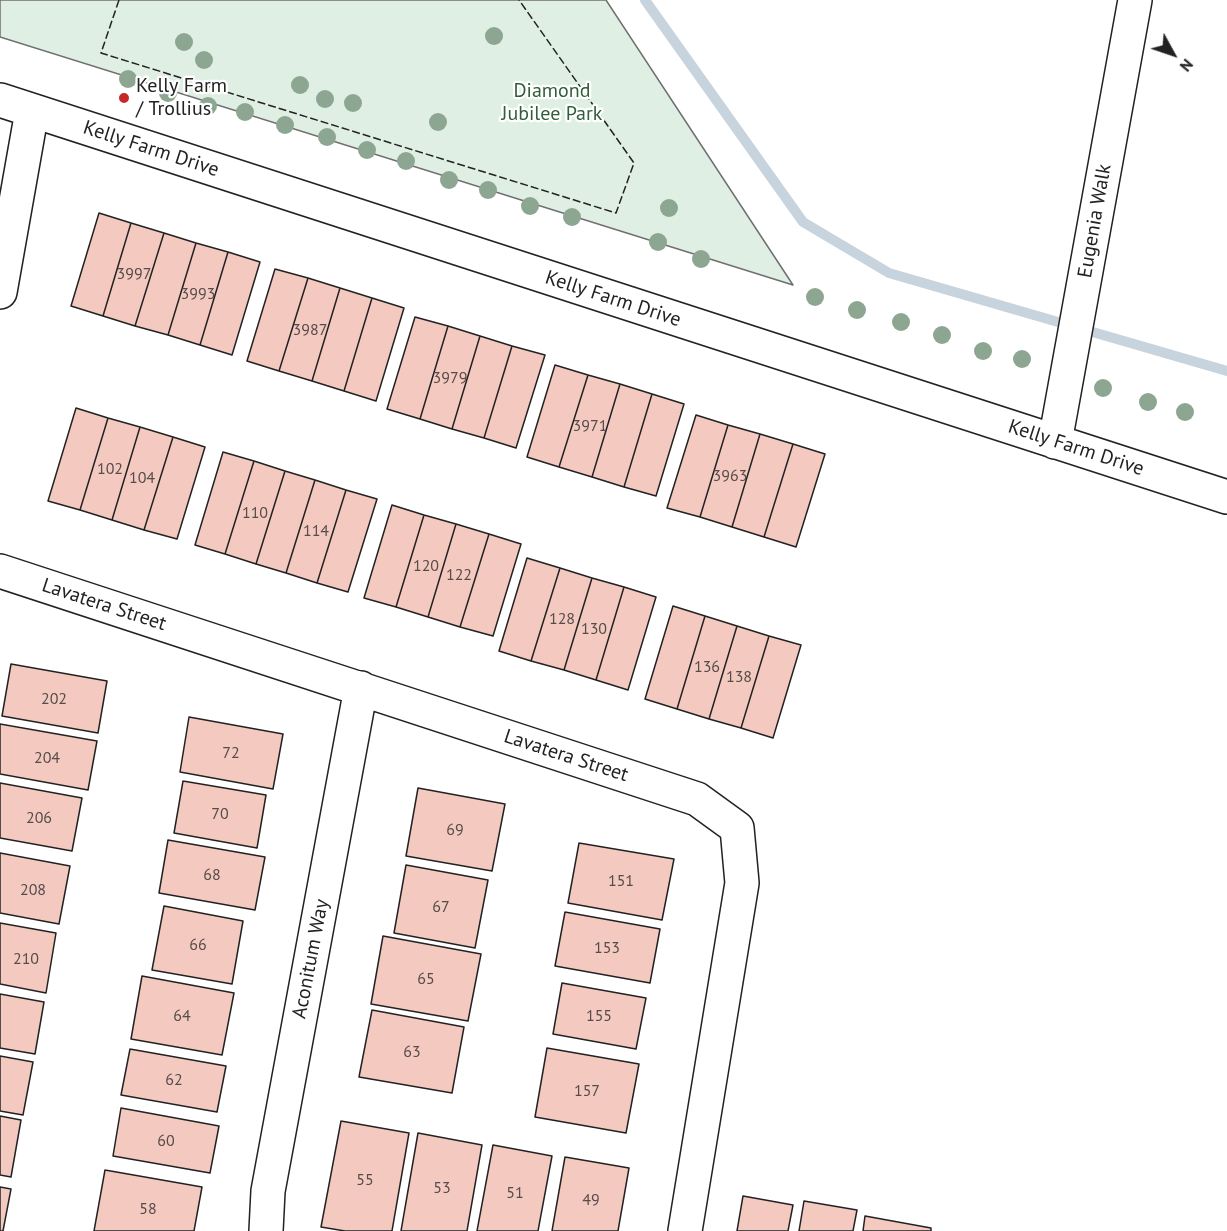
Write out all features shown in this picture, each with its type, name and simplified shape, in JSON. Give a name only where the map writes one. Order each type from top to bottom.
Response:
[{"type":"street","name":"Eugenia Walk","points":[[1055,442],[1135,0]]},
{"type":"street","name":"Kelly Farm Drive","points":[[0,100],[1227,497]]},
{"type":"street","points":[[0,292],[32,111]]},
{"type":"street","name":"Lavatera Street","points":[[0,572],[698,799],[737,828],[742,883],[685,1231]]},
{"type":"street","name":"Aconitum Way","points":[[266,1231],[268,1191],[362,688]]},
{"type":"green space","name":"Diamond Jubilee Park","points":[[0,0],[606,0],[793,285],[0,37]]},
{"type":"building","points":[[99,213],[131,223],[103,316],[71,306]]},
{"type":"building","points":[[131,223],[164,233],[135,326],[103,316]]},
{"type":"building","points":[[164,233],[196,243],[168,335],[135,326]]},
{"type":"building","points":[[196,243],[228,252],[200,345],[168,335]]},
{"type":"building","points":[[228,252],[260,262],[232,355],[200,345]]},
{"type":"building","points":[[275,269],[308,278],[279,371],[247,361]]},
{"type":"building","points":[[308,278],[340,288],[312,381],[279,371]]},
{"type":"building","points":[[340,288],[372,298],[344,391],[312,381]]},
{"type":"building","points":[[372,298],[404,308],[376,401],[344,391]]},
{"type":"building","points":[[415,317],[448,326],[420,419],[387,409]]},
{"type":"building","points":[[448,326],[480,336],[452,429],[420,419]]},
{"type":"building","points":[[480,336],[512,346],[484,438],[452,429]]},
{"type":"building","points":[[512,346],[545,355],[516,448],[484,438]]},
{"type":"building","points":[[555,365],[588,375],[559,467],[527,457]]},
{"type":"building","points":[[588,375],[620,384],[592,477],[559,467]]},
{"type":"building","points":[[620,384],[652,394],[624,487],[592,477]]},
{"type":"building","points":[[652,394],[684,404],[656,496],[624,487]]},
{"type":"building","points":[[76,408],[108,418],[80,510],[48,501]]},
{"type":"building","points":[[696,415],[728,425],[700,517],[667,508]]},
{"type":"building","points":[[108,418],[140,427],[112,520],[80,510]]},
{"type":"building","points":[[728,425],[760,434],[732,527],[700,517]]},
{"type":"building","points":[[140,427],[173,437],[144,530],[112,520]]},
{"type":"building","points":[[760,434],[793,444],[764,537],[732,527]]},
{"type":"building","points":[[173,437],[205,447],[177,539],[144,530]]},
{"type":"building","points":[[793,444],[825,454],[796,547],[764,537]]},
{"type":"building","points":[[223,452],[254,461],[225,554],[195,545]]},
{"type":"building","points":[[254,461],[285,471],[256,564],[225,554]]},
{"type":"building","points":[[285,471],[315,480],[286,573],[256,564]]},
{"type":"building","points":[[315,480],[346,490],[317,583],[286,573]]},
{"type":"building","points":[[346,490],[377,499],[348,592],[317,583]]},
{"type":"building","points":[[392,505],[424,515],[396,607],[364,598]]},
{"type":"building","points":[[424,515],[456,524],[428,617],[396,607]]},
{"type":"building","points":[[456,524],[489,534],[460,627],[428,617]]},
{"type":"building","points":[[489,534],[521,544],[493,636],[460,627]]},
{"type":"building","points":[[527,558],[560,568],[531,661],[499,651]]},
{"type":"building","points":[[560,568],[592,578],[564,670],[531,661]]},
{"type":"building","points":[[592,578],[624,587],[596,680],[564,670]]},
{"type":"building","points":[[624,587],[656,597],[628,690],[596,680]]},
{"type":"building","points":[[673,606],[705,616],[677,709],[645,699]]},
{"type":"building","points":[[705,616],[737,626],[709,719],[677,709]]},
{"type":"building","points":[[737,626],[769,636],[741,728],[709,719]]},
{"type":"building","points":[[769,636],[801,645],[773,738],[741,728]]},
{"type":"building","points":[[11,664],[107,681],[98,733],[2,716]]},
{"type":"building","points":[[189,717],[283,734],[273,789],[180,772]]},
{"type":"building","points":[[0,724],[97,741],[88,790],[0,774]]},
{"type":"building","points":[[183,781],[266,795],[257,848],[174,833]]},
{"type":"building","points":[[0,783],[82,798],[72,851],[0,838]]},
{"type":"building","points":[[418,788],[505,804],[492,871],[406,856]]},
{"type":"building","points":[[168,840],[265,857],[255,910],[159,893]]},
{"type":"building","points":[[579,843],[674,859],[662,920],[568,903]]},
{"type":"building","points":[[0,853],[70,866],[59,924],[0,913]]},
{"type":"building","points":[[406,865],[488,880],[475,948],[394,933]]},
{"type":"building","points":[[164,906],[243,921],[232,984],[152,970]]},
{"type":"building","points":[[565,912],[660,929],[650,983],[555,966]]},
{"type":"building","points":[[0,923],[56,933],[46,993],[0,984]]},
{"type":"building","points":[[383,936],[481,954],[468,1021],[371,1004]]},
{"type":"building","points":[[142,976],[234,993],[222,1055],[131,1039]]},
{"type":"building","points":[[562,983],[646,998],[636,1049],[553,1034]]},
{"type":"building","points":[[0,994],[44,1002],[35,1054],[0,1048]]},
{"type":"building","points":[[372,1010],[464,1027],[452,1093],[359,1077]]},
{"type":"building","points":[[547,1048],[639,1064],[626,1133],[535,1117]]},
{"type":"building","points":[[130,1049],[226,1066],[217,1112],[121,1095]]},
{"type":"building","points":[[0,1056],[33,1062],[23,1115],[0,1111]]},
{"type":"building","points":[[121,1108],[219,1126],[210,1173],[113,1156]]},
{"type":"building","points":[[0,1116],[21,1120],[11,1177],[0,1175]]},
{"type":"building","points":[[341,1121],[409,1133],[392,1231],[345,1231],[321,1227]]},
{"type":"building","points":[[418,1133],[482,1145],[467,1231],[401,1231]]},
{"type":"building","points":[[493,1145],[552,1156],[538,1231],[477,1231]]},
{"type":"building","points":[[565,1157],[629,1168],[618,1231],[552,1231]]},
{"type":"building","points":[[105,1170],[202,1187],[194,1231],[94,1231]]},
{"type":"building","points":[[0,1187],[11,1189],[3,1231],[0,1231]]},
{"type":"building","points":[[743,1196],[793,1205],[788,1231],[737,1231]]},
{"type":"building","points":[[804,1201],[857,1210],[853,1231],[799,1231]]},
{"type":"building","points":[[865,1216],[931,1228],[931,1231],[863,1231]]},
{"type":"waterway","points":[[645,0],[803,222],[889,273],[1227,371]]},
{"type":"fence","points":[[119,0],[101,53],[616,213],[634,163],[519,0]]},
{"type":"place","name":"Kelly Farm / Trollius","points":[[124,98]]}]
